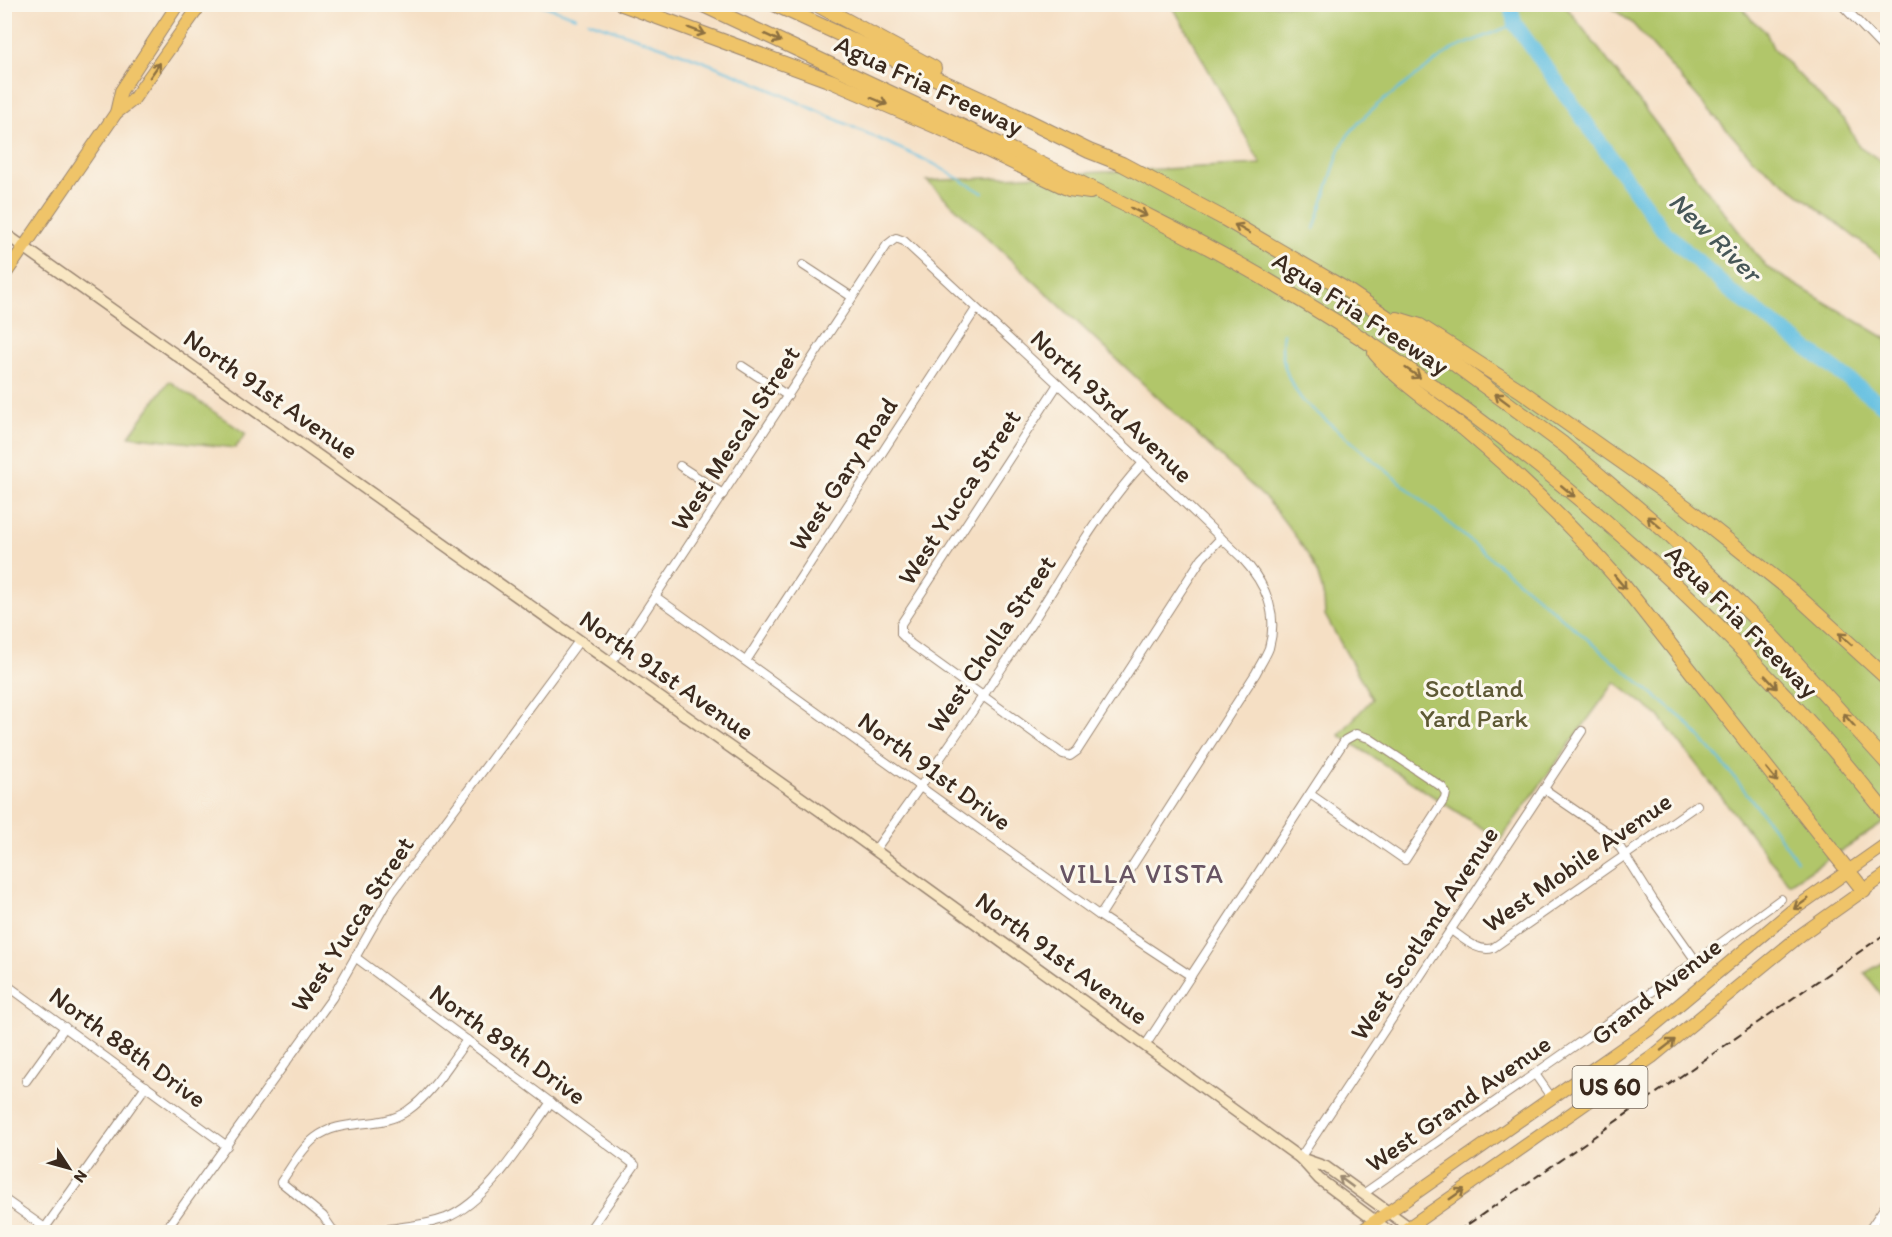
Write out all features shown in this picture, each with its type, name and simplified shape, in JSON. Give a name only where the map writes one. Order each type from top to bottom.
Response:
[{"type":"highway","points":[[622,4],[831,81],[954,134],[1069,189],[1107,195]]},
{"type":"highway","name":"Agua Fria Freeway","points":[[701,4],[1107,195],[1233,261],[1365,340],[1528,458],[1628,541],[1719,626],[1850,768],[1887,816]]},
{"type":"highway","name":"Agua Fria Freeway","points":[[774,4],[1089,151],[1122,164],[1225,219],[1345,290],[1437,351],[1563,444],[1667,533],[1765,627],[1887,764]]},
{"type":"highway","points":[[816,4],[925,64],[1093,142],[1122,164]]},
{"type":"highway","points":[[1381,315],[1420,326],[1520,390],[1662,490],[1794,593],[1887,679]]},
{"type":"highway","points":[[1365,340],[1390,371],[1444,412],[1498,458],[1598,556],[1864,891]]},
{"type":"main road","points":[[116,113],[121,91],[178,4]]},
{"type":"main road","points":[[185,27],[180,17],[187,4]]},
{"type":"main road","points":[[4,276],[116,113],[133,100],[201,4]]},
{"type":"main road","name":"North 91st Avenue","points":[[4,233],[875,850],[1300,1158],[1318,1179],[1390,1233]]},
{"type":"main road","name":"Grand Avenue","points":[[1360,1233],[1650,1029],[1790,912],[1886,844]]},
{"type":"main road","name":"Grand Avenue","points":[[1409,1231],[1645,1062],[1802,934],[1887,873]]},
{"type":"main road","name":"North 91st Avenue","points":[[1300,1158],[1326,1167],[1388,1212],[1409,1231]]},
{"type":"street","points":[[1841,4],[1887,53]]},
{"type":"street","name":"West Mescal Street","points":[[611,663],[886,245],[896,238]]},
{"type":"street","name":"North 93rd Avenue","points":[[896,238],[904,241],[1221,538],[1255,571],[1270,601],[1273,624],[1268,649],[1256,673],[1100,916]]},
{"type":"street","points":[[803,265],[852,297]]},
{"type":"street","name":"West Gary Road","points":[[746,661],[976,309]]},
{"type":"street","points":[[742,366],[788,396]]},
{"type":"street","name":"West Yucca Street","points":[[984,696],[911,644],[901,634],[902,624],[1058,384]]},
{"type":"street","name":"West Cholla Street","points":[[875,850],[984,696],[1102,514],[1143,463]]},
{"type":"street","points":[[680,466],[723,494]]},
{"type":"street","points":[[984,696],[1063,754],[1070,756],[1077,752],[1202,558],[1221,538]]},
{"type":"street","name":"North 91st Drive","points":[[656,597],[1100,916],[1191,976]]},
{"type":"street","name":"West Yucca Street","points":[[164,1233],[332,998],[392,892],[579,641]]},
{"type":"street","name":"West Scotland Avenue","points":[[1300,1158],[1582,731]]},
{"type":"street","points":[[1145,1046],[1345,740],[1356,734],[1369,738],[1442,787],[1446,793],[1405,860],[1310,794]]},
{"type":"street","points":[[1544,789],[1607,832],[1696,961]]},
{"type":"street","name":"West Mobile Avenue","points":[[1451,930],[1479,948],[1487,950],[1493,948],[1696,805]]},
{"type":"street","name":"West Grand Avenue","points":[[1363,1194],[1781,899]]},
{"type":"street","name":"North 89th Drive","points":[[355,957],[635,1165],[588,1233]]},
{"type":"street","name":"North 88th Drive","points":[[4,983],[226,1146]]},
{"type":"street","points":[[26,1081],[65,1027]]},
{"type":"street","points":[[334,1233],[323,1216],[281,1182],[316,1136],[328,1130],[394,1117],[406,1112],[422,1099],[466,1040]]},
{"type":"street","points":[[1535,1074],[1551,1097]]},
{"type":"street","points":[[4,1199],[44,1230],[146,1086]]},
{"type":"street","points":[[368,1233],[446,1218],[472,1202],[497,1176],[551,1102]]},
{"type":"street","points":[[1868,1233],[1887,1202]]},
{"type":"green space","name":"Scotland Yard Park","points":[[1172,5],[1565,5],[1766,267],[1887,339],[1887,821],[1789,884],[1659,716],[1615,682],[1500,840],[1339,735],[1372,699],[1325,615],[1324,598],[1315,567],[1299,541],[1269,502],[927,181],[1261,164]]},
{"type":"green space","points":[[1608,5],[1741,5],[1751,19],[1766,32],[1773,48],[1844,119],[1859,146],[1887,165],[1887,262],[1752,158],[1632,23]]},
{"type":"green space","points":[[169,381],[246,434],[235,448],[129,436]]},
{"type":"green space","points":[[1887,960],[1887,1002],[1865,973]]},
{"type":"waterway","points":[[539,4],[576,17]]},
{"type":"waterway","name":"New River","points":[[1510,4],[1515,24],[1663,230],[1730,291],[1888,409]]},
{"type":"waterway","points":[[588,21],[743,77],[934,164],[983,193]]},
{"type":"waterway","points":[[1314,229],[1340,149],[1348,135],[1363,118],[1451,50],[1515,24]]},
{"type":"waterway","points":[[1283,333],[1283,360],[1293,385],[1303,401],[1684,720],[1729,771],[1797,860]]},
{"type":"railway","points":[[1457,1232],[1888,932]]},
{"type":"district","name":"VILLA VISTA","points":[[1142,874]]}]
